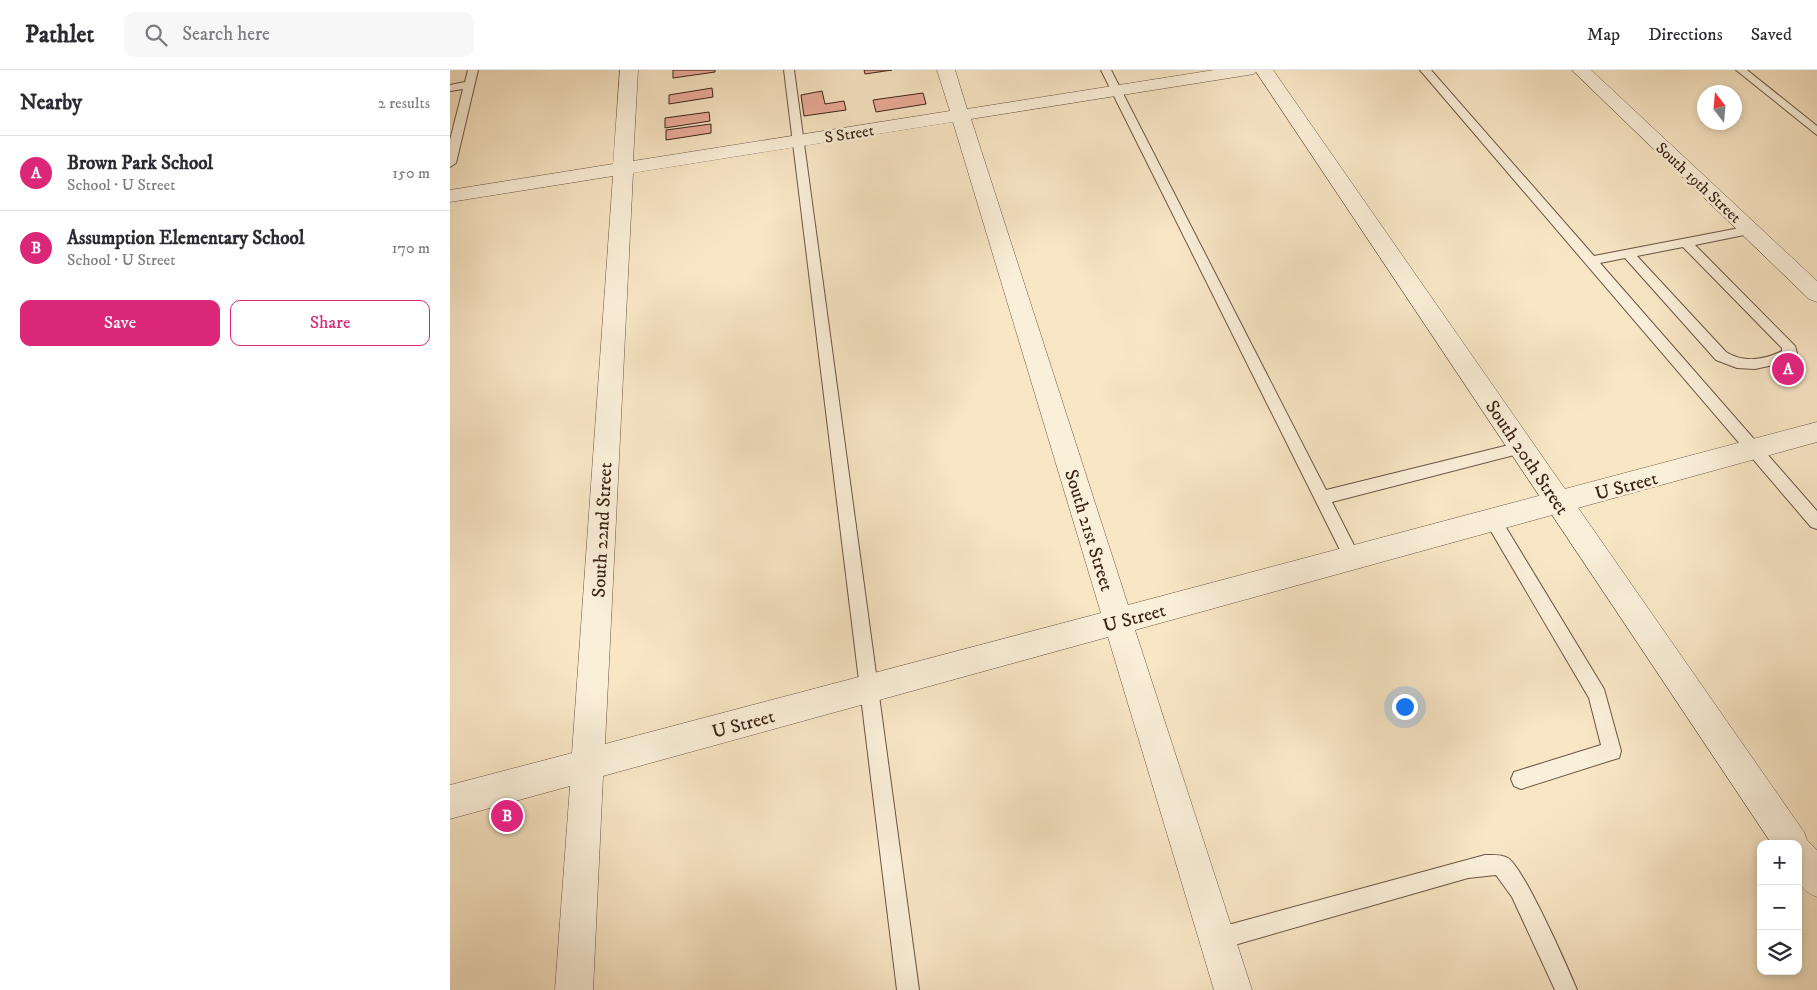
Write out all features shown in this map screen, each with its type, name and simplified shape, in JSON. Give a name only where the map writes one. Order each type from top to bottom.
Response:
[{"type":"street","name":"South 22nd Street","points":[[574,990],[629,70]]},
{"type":"street","name":"South 21st Street","points":[[946,70],[1233,990]]},
{"type":"street","name":"S Street","points":[[450,196],[1248,70]]},
{"type":"street","name":"South 20th Street","points":[[1264,70],[1789,840]]},
{"type":"street","name":"South 19th Street","points":[[1581,70],[1817,294]]},
{"type":"street","name":"U Street","points":[[450,802],[1817,432]]},
{"type":"street","points":[[1802,858],[1817,880]]},
{"type":"lane","points":[[450,163],[473,70]]},
{"type":"lane","points":[[790,70],[908,990]]},
{"type":"lane","points":[[1106,70],[1353,559]]},
{"type":"lane","points":[[1425,70],[1817,522]]},
{"type":"lane","points":[[1741,70],[1817,132]]},
{"type":"lane","points":[[450,88],[469,85]]},
{"type":"lane","points":[[1590,261],[1750,230]]},
{"type":"lane","points":[[1628,254],[1721,356],[1732,364],[1745,366],[1782,358],[1790,353],[1788,346],[1685,242]]},
{"type":"lane","points":[[1322,498],[1521,448]]},
{"type":"lane","points":[[1493,521],[1598,694],[1612,751],[1520,779]]},
{"type":"lane","points":[[1217,939],[1468,868],[1487,864],[1502,866],[1518,890],[1566,990]]},
{"type":"building","points":[[673,70],[715,70],[715,72],[673,78]]},
{"type":"building","points":[[864,70],[892,70],[865,74]]},
{"type":"building","points":[[712,88],[713,97],[669,104],[669,95]]},
{"type":"building","points":[[822,91],[825,104],[844,101],[846,110],[804,116],[801,95]]},
{"type":"building","points":[[923,93],[926,104],[876,112],[873,100]]},
{"type":"building","points":[[709,112],[710,121],[665,128],[665,118]]},
{"type":"building","points":[[711,124],[711,133],[666,140],[666,130]]},
{"type":"place","name":"Brown Park School","points":[[1788,369]]},
{"type":"place","name":"Assumption Elementary School","points":[[507,816]]}]
